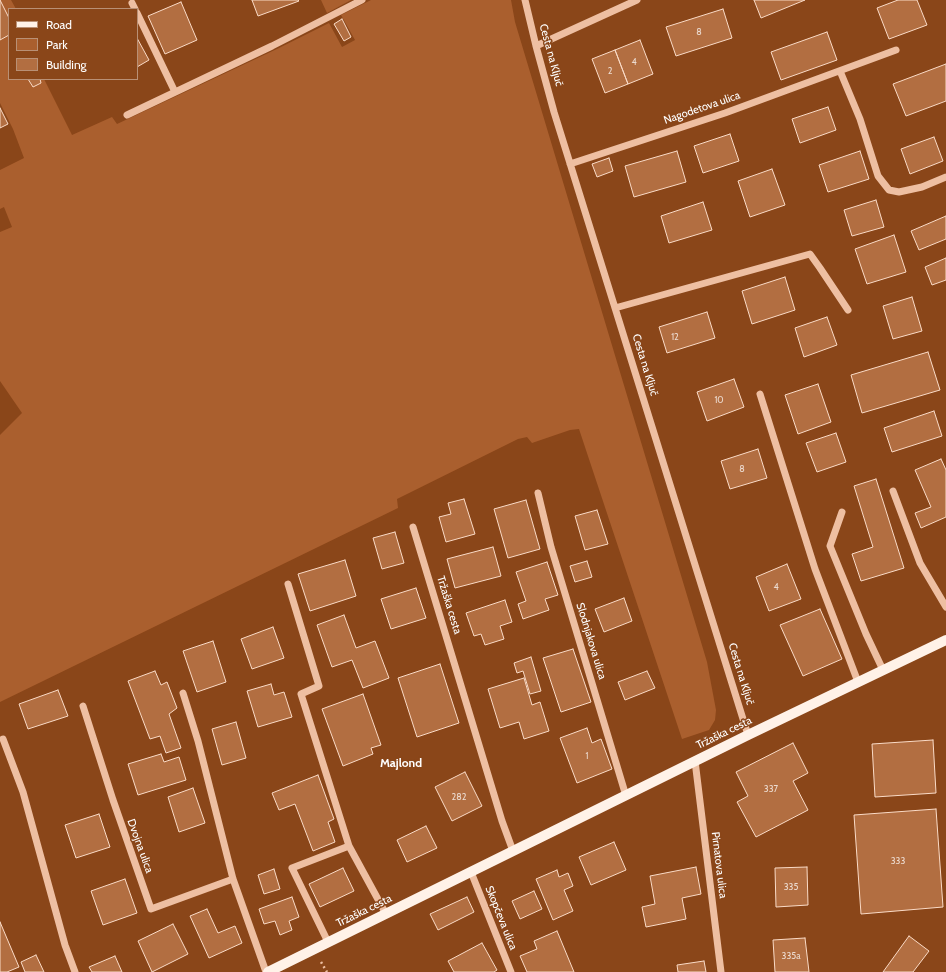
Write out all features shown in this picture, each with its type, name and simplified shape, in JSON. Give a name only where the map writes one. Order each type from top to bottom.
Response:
[{"type":"main road","name":"Tržaška cesta","points":[[267,972],[626,796],[748,734],[946,640]]},
{"type":"street","points":[[127,115],[272,46],[362,0]]},
{"type":"street","name":"Cesta na Ključ","points":[[525,0],[536,46],[570,164],[748,734]]},
{"type":"street","points":[[536,46],[637,0]]},
{"type":"street","points":[[138,15],[175,92]]},
{"type":"street","name":"Nagodetova ulica","points":[[570,164],[724,113],[896,50]]},
{"type":"street","points":[[840,71],[860,119],[878,176],[889,190],[899,192],[922,186],[946,177]]},
{"type":"street","points":[[615,308],[810,254],[848,310]]},
{"type":"street","points":[[760,394],[815,569],[858,682]]},
{"type":"street","points":[[893,491],[920,562],[946,607]]},
{"type":"street","name":"Slodnjakova ulica","points":[[538,493],[551,547],[626,796]]},
{"type":"street","points":[[842,512],[830,546],[882,670]]},
{"type":"street","name":"Tržaška cesta","points":[[413,527],[502,821],[513,851]]},
{"type":"street","points":[[288,584],[318,686],[301,694],[349,846],[386,914]]},
{"type":"street","points":[[183,693],[198,741],[233,879],[267,972]]},
{"type":"street","name":"Dvojna ulica","points":[[83,706],[113,800],[151,910],[233,879]]},
{"type":"street","points":[[3,739],[22,792],[65,945],[75,972]]},
{"type":"street","name":"Pirnatova ulica","points":[[695,761],[721,972]]},
{"type":"street","points":[[328,942],[292,868],[349,846]]},
{"type":"street","name":"Skopčeva ulica","points":[[471,872],[511,972]]},
{"type":"green space","points":[[0,0],[11,0],[15,8],[8,8],[8,80],[44,80],[72,135],[112,117],[117,124],[329,23],[342,47],[355,40],[341,15],[371,0],[511,0],[515,22],[707,662],[716,710],[715,720],[709,730],[682,739],[579,429],[570,430],[532,443],[527,437],[518,439],[397,499],[398,508],[0,702],[0,435],[22,413],[0,381],[0,232],[12,227],[4,207],[0,209],[0,170],[24,158],[13,129],[0,103]]},
{"type":"green space","points":[[321,0],[351,0],[327,13]]},
{"type":"building","points":[[0,0],[8,16],[8,36],[0,40]]},
{"type":"building","points":[[252,0],[298,0],[299,1],[258,16]]},
{"type":"building","points":[[754,0],[805,0],[761,18]]},
{"type":"building","points":[[898,0],[917,0],[927,25],[889,39],[877,8]]},
{"type":"building","points":[[181,2],[197,40],[165,54],[148,16]]},
{"type":"building","points":[[723,9],[732,38],[676,56],[666,27]]},
{"type":"building","points":[[342,19],[351,37],[344,41],[334,24]]},
{"type":"building","points":[[827,32],[837,60],[781,80],[771,52]]},
{"type":"building","points":[[138,40],[149,60],[138,66]]},
{"type":"building","points":[[640,40],[653,74],[628,84],[615,50]]},
{"type":"building","points":[[615,50],[628,84],[605,93],[592,59]]},
{"type":"building","points":[[946,64],[946,101],[906,116],[893,84]]},
{"type":"building","points":[[29,80],[40,80],[41,83],[33,87]]},
{"type":"building","points":[[828,107],[836,130],[800,143],[792,119]]},
{"type":"building","points":[[0,108],[8,124],[0,128]]},
{"type":"building","points":[[730,134],[739,161],[703,173],[694,146]]},
{"type":"building","points":[[934,137],[943,161],[910,174],[901,149]]},
{"type":"building","points":[[677,151],[686,182],[634,197],[625,166]]},
{"type":"building","points":[[860,151],[869,179],[828,192],[819,165]]},
{"type":"building","points":[[609,158],[613,171],[597,177],[592,164]]},
{"type":"building","points":[[772,169],[785,205],[750,217],[738,181]]},
{"type":"building","points":[[876,200],[884,227],[852,236],[844,210]]},
{"type":"building","points":[[703,202],[712,230],[669,243],[661,216]]},
{"type":"building","points":[[946,216],[946,239],[919,250],[911,231]]},
{"type":"building","points":[[894,235],[906,272],[867,284],[855,249]]},
{"type":"building","points":[[946,258],[946,280],[932,285],[925,267]]},
{"type":"building","points":[[785,277],[795,310],[752,324],[742,291]]},
{"type":"building","points":[[912,297],[922,331],[893,339],[883,306]]},
{"type":"building","points":[[707,312],[715,338],[667,353],[659,327]]},
{"type":"building","points":[[827,317],[837,345],[804,357],[795,328]]},
{"type":"building","points":[[928,352],[940,390],[862,413],[851,375]]},
{"type":"building","points":[[734,379],[744,407],[707,421],[697,392]]},
{"type":"building","points":[[818,384],[831,422],[798,434],[785,395]]},
{"type":"building","points":[[934,411],[942,436],[892,452],[884,428]]},
{"type":"building","points":[[836,433],[846,462],[817,472],[806,443]]},
{"type":"building","points":[[758,449],[767,478],[730,489],[721,461]]},
{"type":"building","points":[[941,459],[946,470],[946,517],[921,528],[915,513],[931,507],[915,470]]},
{"type":"building","points":[[876,479],[904,568],[861,581],[852,554],[873,547],[854,486]]},
{"type":"building","points":[[464,499],[475,534],[446,542],[439,517],[451,514],[448,503]]},
{"type":"building","points":[[526,500],[540,549],[508,558],[494,509]]},
{"type":"building","points":[[597,510],[608,544],[585,550],[575,516]]},
{"type":"building","points":[[395,532],[404,563],[382,569],[373,538]]},
{"type":"building","points":[[493,547],[501,576],[455,588],[447,559]]},
{"type":"building","points":[[345,560],[356,596],[310,611],[298,574]]},
{"type":"building","points":[[587,561],[592,577],[575,582],[570,566]]},
{"type":"building","points":[[547,562],[558,595],[545,599],[549,610],[523,619],[518,604],[526,601],[516,572]]},
{"type":"building","points":[[787,564],[801,599],[769,611],[756,577]]},
{"type":"building","points":[[416,588],[426,618],[391,629],[381,599]]},
{"type":"building","points":[[624,598],[632,621],[604,632],[595,609]]},
{"type":"building","points":[[505,600],[512,622],[500,626],[504,639],[485,645],[481,634],[474,636],[466,613]]},
{"type":"building","points":[[820,609],[842,659],[803,676],[780,625]]},
{"type":"building","points":[[344,615],[356,648],[375,641],[389,678],[363,688],[352,660],[332,667],[317,625]]},
{"type":"building","points":[[273,627],[284,658],[252,669],[241,639]]},
{"type":"building","points":[[213,641],[226,682],[197,692],[183,651]]},
{"type":"building","points":[[573,649],[591,702],[561,712],[543,658]]},
{"type":"building","points":[[531,657],[541,691],[530,694],[523,671],[517,673],[514,663]]},
{"type":"building","points":[[440,664],[459,723],[417,737],[398,678]]},
{"type":"building","points":[[155,671],[161,685],[167,682],[177,708],[169,714],[181,748],[166,753],[160,736],[150,739],[128,681]]},
{"type":"building","points":[[647,671],[655,688],[625,700],[618,682]]},
{"type":"building","points":[[524,678],[532,705],[540,702],[549,731],[524,739],[519,722],[500,728],[488,689]]},
{"type":"building","points":[[271,684],[274,695],[284,692],[292,717],[258,727],[247,691]]},
{"type":"building","points":[[58,690],[68,716],[28,729],[19,704]]},
{"type":"building","points":[[363,694],[381,745],[371,748],[373,754],[343,766],[322,709]]},
{"type":"building","points":[[236,722],[246,758],[222,765],[212,729]]},
{"type":"building","points":[[587,728],[592,743],[601,739],[612,769],[577,783],[560,738]]},
{"type":"building","points":[[933,740],[936,793],[875,797],[872,744]]},
{"type":"building","points":[[793,743],[808,773],[793,781],[808,810],[756,837],[737,802],[748,796],[736,772]]},
{"type":"building","points":[[161,754],[164,762],[179,757],[186,780],[138,795],[128,764]]},
{"type":"building","points":[[465,772],[482,806],[452,821],[435,787]]},
{"type":"building","points":[[318,775],[334,819],[328,822],[335,842],[313,851],[295,804],[279,810],[272,793]]},
{"type":"building","points":[[193,788],[205,823],[179,832],[168,797]]},
{"type":"building","points":[[936,809],[943,907],[861,914],[854,815]]},
{"type":"building","points":[[99,814],[110,847],[76,858],[65,825]]},
{"type":"building","points":[[426,826],[437,848],[407,862],[397,840]]},
{"type":"building","points":[[614,842],[626,870],[591,885],[579,857]]},
{"type":"building","points":[[696,867],[701,894],[682,898],[686,919],[646,927],[642,907],[655,904],[650,876]]},
{"type":"building","points":[[807,867],[808,905],[776,907],[775,868]]},
{"type":"building","points":[[343,868],[354,891],[320,907],[309,884]]},
{"type":"building","points":[[274,869],[280,889],[264,894],[258,875]]},
{"type":"building","points":[[557,870],[559,877],[568,873],[573,886],[564,890],[573,911],[553,920],[536,879]]},
{"type":"building","points":[[125,879],[137,913],[103,925],[91,891]]},
{"type":"building","points":[[534,891],[542,909],[520,919],[512,901]]},
{"type":"building","points":[[292,897],[299,917],[289,921],[292,930],[280,935],[275,921],[264,924],[259,909]]},
{"type":"building","points":[[467,897],[474,912],[438,930],[430,914]]},
{"type":"building","points":[[207,909],[218,933],[235,926],[242,943],[209,958],[190,916]]},
{"type":"building","points":[[0,922],[19,967],[7,972],[0,972]]},
{"type":"building","points":[[173,924],[188,954],[152,972],[138,941]]},
{"type":"building","points":[[557,931],[574,972],[527,972],[520,956],[537,949],[534,941]]},
{"type":"building","points":[[909,936],[929,951],[913,972],[883,972]]},
{"type":"building","points":[[805,938],[809,972],[775,972],[773,940]]},
{"type":"building","points":[[482,943],[497,970],[494,972],[454,972],[448,961]]},
{"type":"building","points":[[36,955],[44,972],[25,972],[21,962]]},
{"type":"building","points":[[115,956],[122,972],[92,972],[89,967]]},
{"type":"building","points":[[704,961],[706,972],[678,972],[677,965]]},
{"type":"district","name":"Majlond","points":[[401,763]]}]
